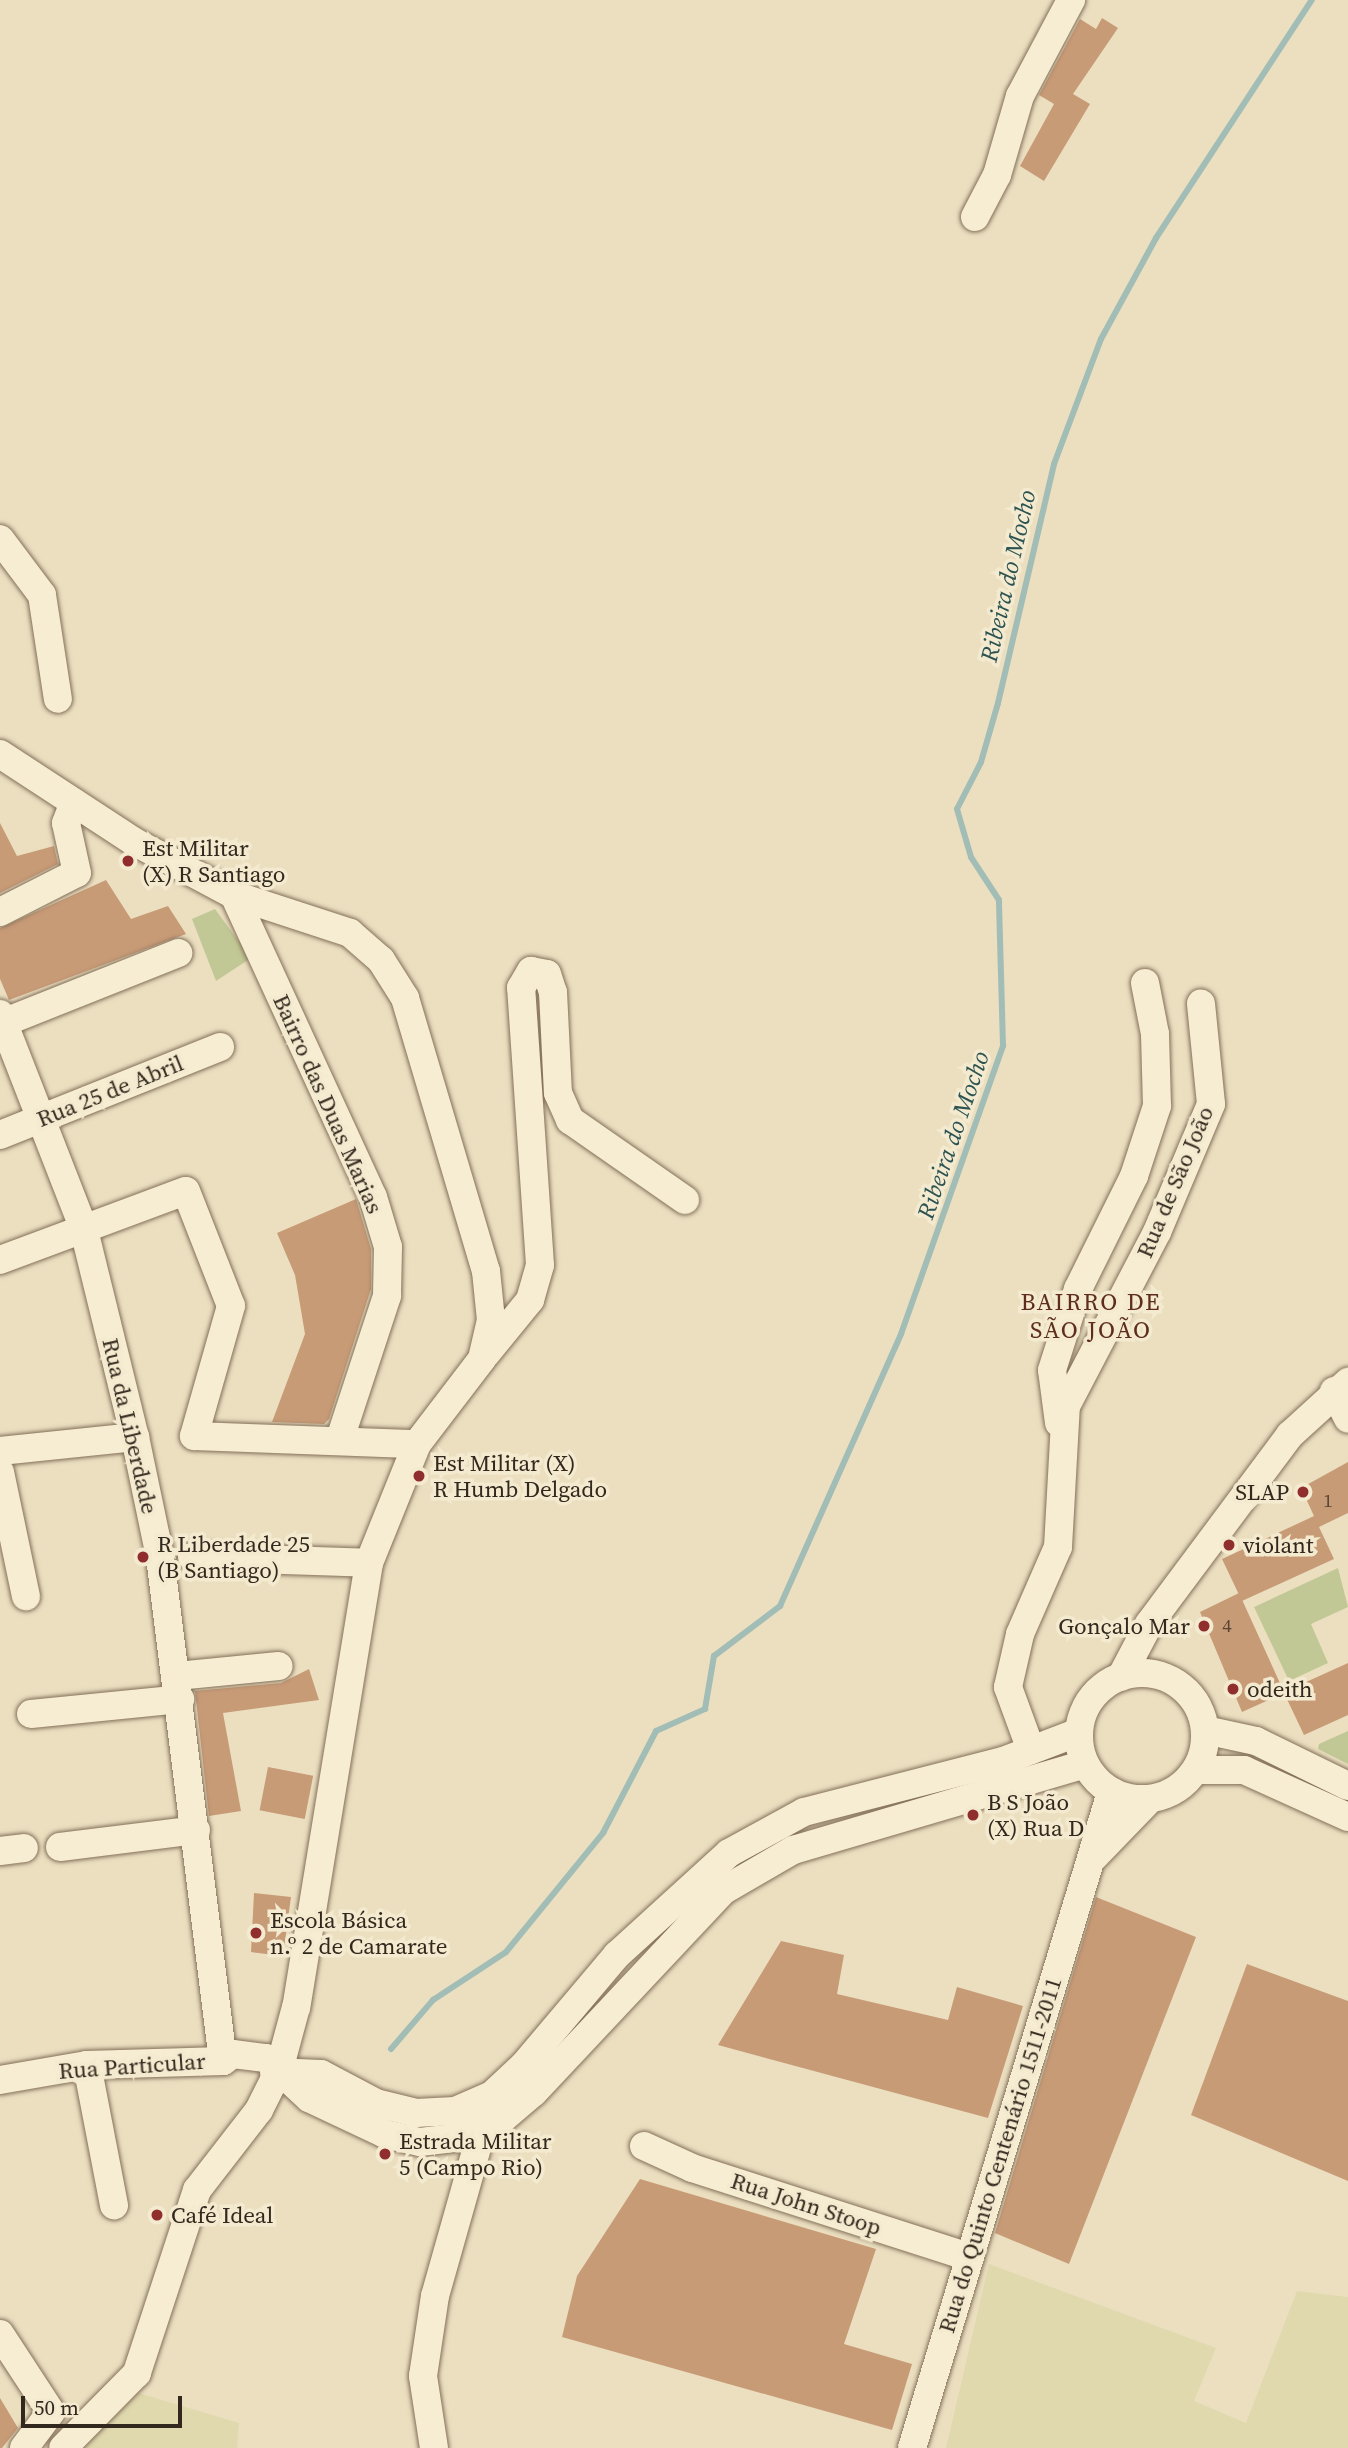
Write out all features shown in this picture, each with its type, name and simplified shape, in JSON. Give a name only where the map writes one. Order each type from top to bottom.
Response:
[{"type":"street","points":[[975,217],[997,175],[1020,96],[1071,0]]},
{"type":"street","points":[[0,539],[42,595],[58,699]]},
{"type":"street","points":[[0,754],[74,802],[234,895],[350,933],[381,960],[405,998],[486,1272],[491,1320],[482,1359]]},
{"type":"street","points":[[0,912],[77,873],[66,823],[74,802]]},
{"type":"street","name":"Bairro das Duas Marias","points":[[234,895],[373,1197],[388,1247],[387,1296],[340,1439]]},
{"type":"street","points":[[1,1020],[178,953]]},
{"type":"street","points":[[63,2448],[137,2373],[197,2190],[258,2110],[279,2070],[296,2007],[369,1563],[417,1444],[530,1300],[540,1265],[543,1230],[522,988],[531,971],[547,974],[553,992],[558,1093],[570,1120],[685,1200]]},
{"type":"street","points":[[1062,1443],[1052,1370],[1078,1289],[1134,1176],[1157,1105],[1155,1034],[1145,983]]},
{"type":"street","name":"Rua de São João","points":[[1031,1750],[1008,1688],[1020,1634],[1058,1547],[1066,1406],[1157,1233],[1211,1104],[1201,1003]]},
{"type":"street","name":"Rua da Liberdade","points":[[1,1020],[84,1230],[135,1437],[178,1687],[223,2061]]},
{"type":"street","name":"Rua 25 de Abril","points":[[0,1135],[220,1047]]},
{"type":"street","points":[[0,1260],[186,1191],[232,1306],[194,1436],[340,1439],[417,1444]]},
{"type":"street","points":[[1341,1387],[1348,1419]]},
{"type":"street","points":[[1121,1676],[1149,1624],[1290,1435],[1341,1387]]},
{"type":"street","points":[[0,1451],[135,1437]]},
{"type":"street","points":[[0,1472],[26,1596]]},
{"type":"street","points":[[192,1557],[369,1563]]},
{"type":"street","points":[[1088,1862],[1149,1800],[1170,1793],[1196,1770],[1205,1730],[1199,1708],[1176,1684],[1149,1624]]},
{"type":"street","points":[[31,1714],[279,1666]]},
{"type":"street","points":[[1149,1800],[1111,1792],[1085,1764],[1079,1732],[1100,1689],[1121,1676],[1145,1673],[1176,1684]]},
{"type":"street","points":[[1205,1730],[1256,1741],[1348,1786]]},
{"type":"street","name":"Rua Particular","points":[[0,2080],[87,2065],[223,2061],[260,2076],[279,2070],[321,2074],[376,2103],[416,2113],[455,2111],[492,2095],[617,1955],[729,1853],[804,1812],[1031,1750],[1079,1732]]},
{"type":"street","points":[[279,2070],[309,2098],[385,2134],[420,2142],[482,2130],[534,2092],[724,1890],[793,1850],[1085,1764]]},
{"type":"street","points":[[1196,1770],[1244,1770],[1348,1817]]},
{"type":"street","name":"Rua do Quinto Centenário 1511-2011","points":[[912,2448],[1111,1792]]},
{"type":"street","points":[[60,1847],[196,1830]]},
{"type":"street","points":[[87,2065],[114,2205]]},
{"type":"street","points":[[434,2448],[424,2376],[435,2296],[482,2130]]},
{"type":"street","name":"Rua John Stoop","points":[[644,2146],[692,2168],[969,2257]]},
{"type":"street","points":[[0,2334],[51,2412],[24,2448]]},
{"type":"shaded area","points":[[989,2264],[1216,2348],[1194,2401],[1246,2423],[1297,2291],[1348,2297],[1348,2448],[946,2448]]},
{"type":"shaded area","points":[[132,2391],[239,2423],[237,2448],[76,2448]]},
{"type":"green space","points":[[215,909],[251,958],[216,981],[192,919]]},
{"type":"green space","points":[[1338,1568],[1348,1607],[1311,1624],[1328,1663],[1289,1681],[1254,1607]]},
{"type":"green space","points":[[1348,1731],[1348,1764],[1318,1749],[1319,1744]]},
{"type":"building","points":[[1102,18],[1118,28],[1073,94],[1090,104],[1044,181],[1020,166],[1054,104],[1039,95],[1080,19],[1096,29]]},
{"type":"building","points":[[0,823],[17,856],[54,846],[58,864],[0,893]]},
{"type":"building","points":[[106,880],[131,919],[168,906],[186,934],[9,1000],[0,979],[0,928]]},
{"type":"building","points":[[356,1199],[371,1249],[371,1289],[329,1419],[324,1424],[272,1422],[305,1334],[295,1275],[277,1233]]},
{"type":"building","points":[[1348,1462],[1348,1513],[1319,1527],[1334,1559],[1242,1601],[1222,1559],[1314,1516],[1301,1488]]},
{"type":"building","points":[[1239,1593],[1284,1692],[1348,1663],[1348,1715],[1304,1735],[1284,1693],[1242,1712],[1200,1612]]},
{"type":"building","points":[[309,1669],[319,1700],[223,1713],[241,1811],[209,1816],[195,1691],[281,1683]]},
{"type":"building","points":[[268,1767],[313,1776],[305,1819],[260,1810]]},
{"type":"building","points":[[254,1893],[291,1897],[283,1956],[251,1952]]},
{"type":"building","points":[[1096,1897],[1196,1937],[1069,2264],[995,2233]]},
{"type":"building","points":[[781,1941],[844,1955],[837,1994],[948,2020],[957,1987],[1023,2006],[988,2118],[718,2045]]},
{"type":"building","points":[[1247,1964],[1348,2001],[1348,2181],[1191,2115]]},
{"type":"building","points":[[640,2179],[876,2249],[844,2344],[912,2364],[892,2430],[562,2337],[577,2276]]},
{"type":"building","points":[[0,2398],[18,2428],[2,2448],[0,2448]]},
{"type":"waterway","name":"Ribeira do Mocho","points":[[391,2049],[433,2000],[506,1952],[603,1833],[656,1731],[705,1709],[714,1656],[780,1606],[901,1334],[1003,1046],[999,900],[971,857],[957,809],[981,762],[998,703],[1054,464],[1101,339],[1156,238],[1312,0]]},
{"type":"place","name":"Est Militar (X) R Santiago","points":[[128,861]]},
{"type":"place","name":"Est Militar (X) R Humb Delgado","points":[[419,1476]]},
{"type":"place","name":"SLAP","points":[[1303,1492]]},
{"type":"place","name":"violant","points":[[1229,1545]]},
{"type":"place","name":"R Liberdade 25 (B Santiago)","points":[[143,1557]]},
{"type":"place","name":"Gonçalo Mar","points":[[1204,1626]]},
{"type":"place","name":"odeith","points":[[1233,1689]]},
{"type":"place","name":"B S João (X) Rua D","points":[[973,1815]]},
{"type":"place","name":"Escola Básica n.º 2 de Camarate","points":[[256,1933]]},
{"type":"place","name":"Estrada Militar 5 (Campo Rio)","points":[[385,2154]]},
{"type":"place","name":"Café Ideal","points":[[157,2215]]},
{"type":"district","name":"BAIRRO DE SÃO JOÃO","points":[[1091,1316]]}]
